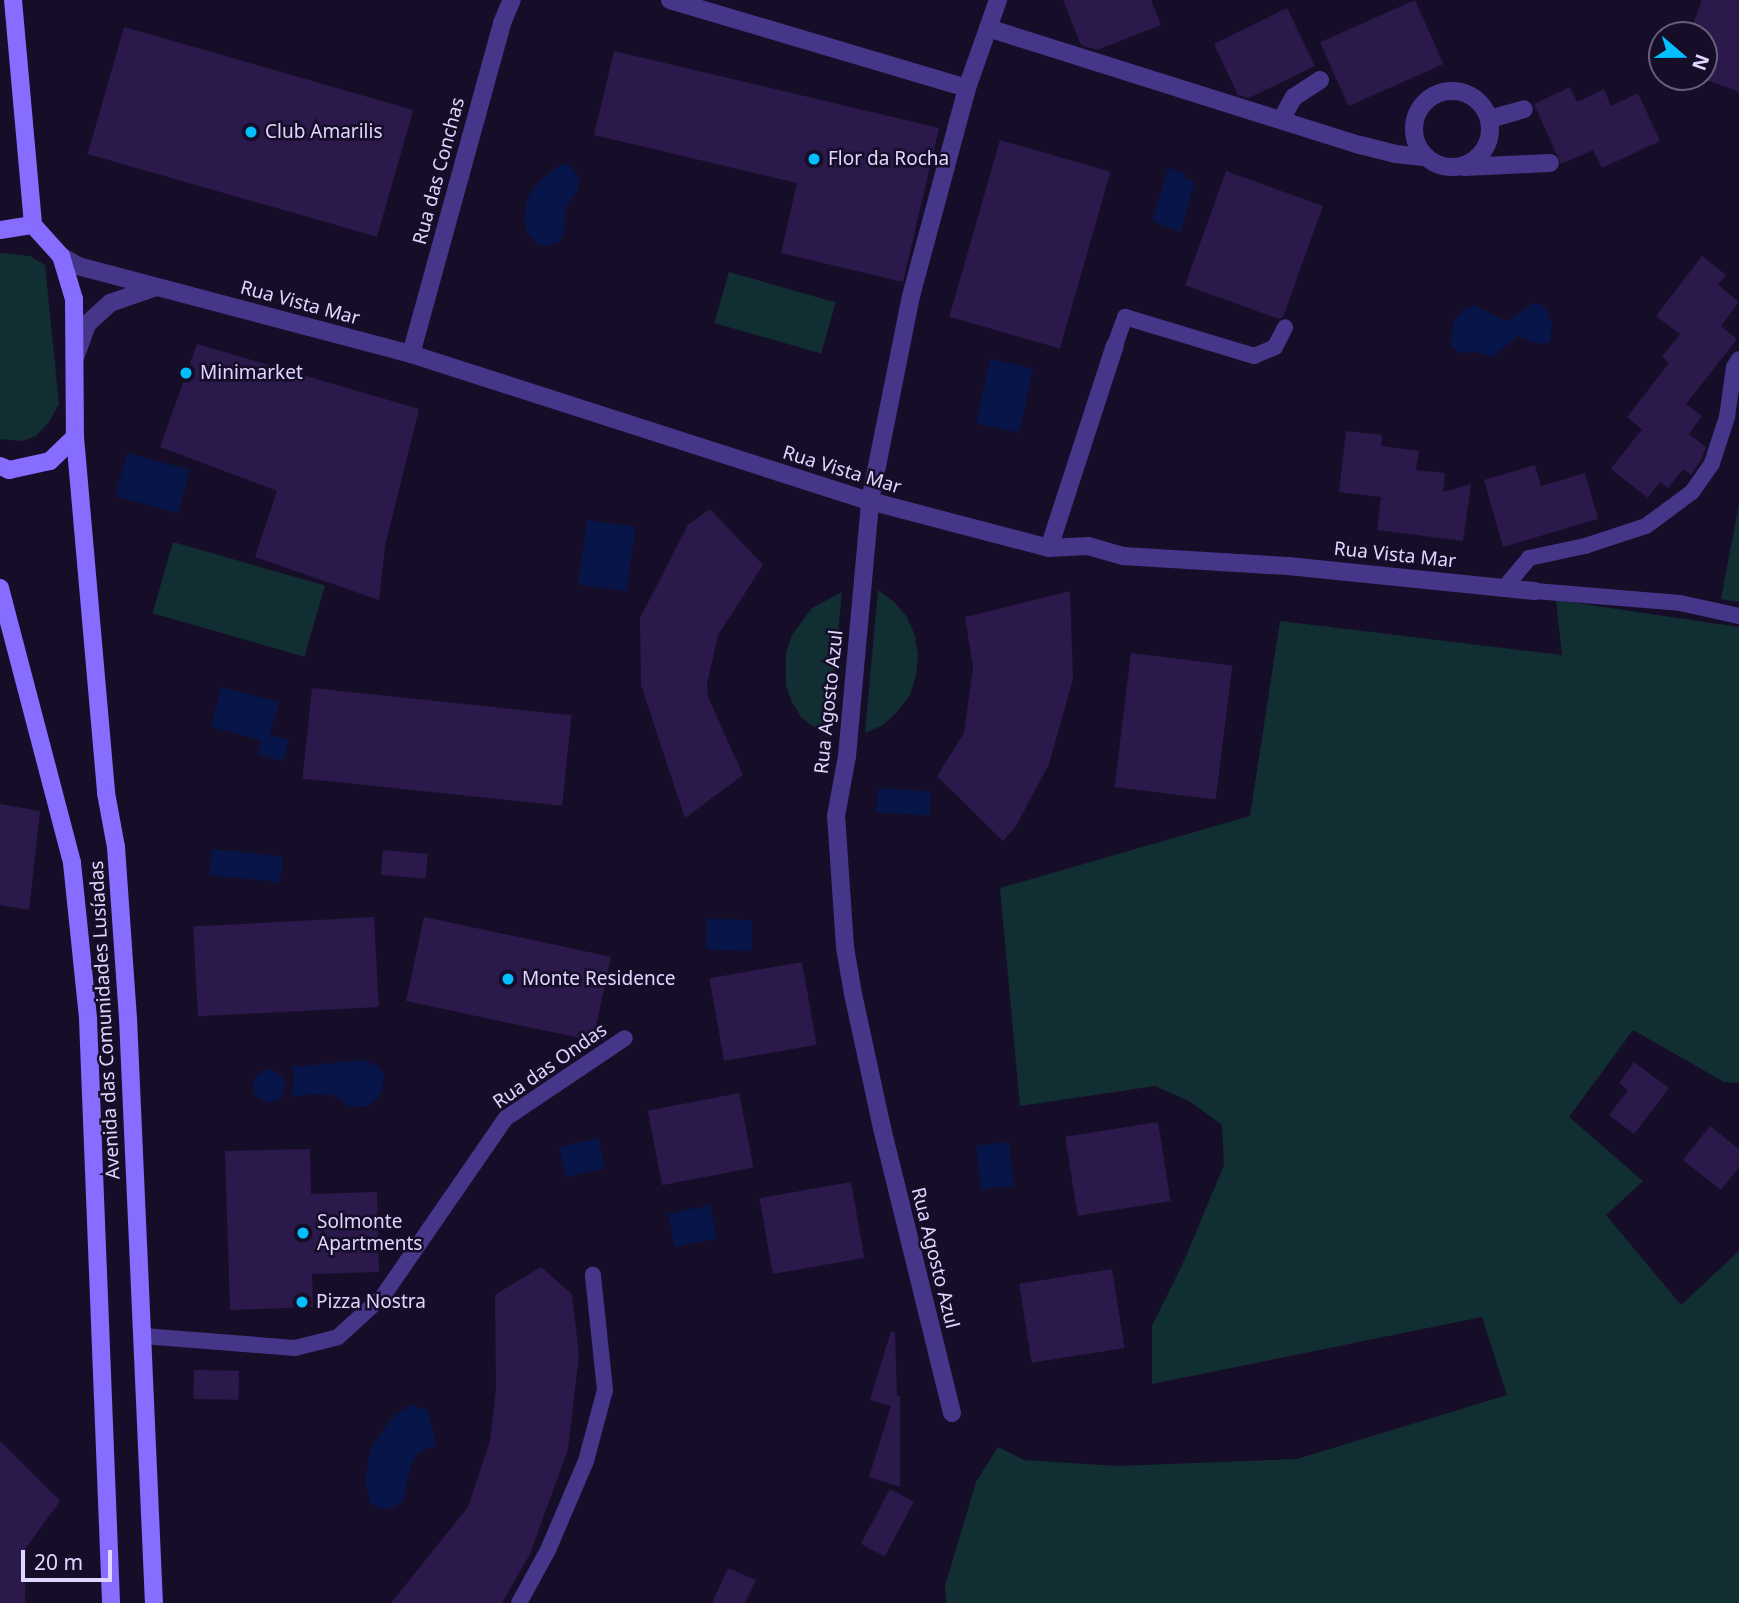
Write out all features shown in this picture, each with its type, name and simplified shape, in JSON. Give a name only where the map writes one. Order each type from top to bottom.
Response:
[{"type":"main road","points":[[0,230],[33,225],[13,0]]},
{"type":"main road","name":"Avenida das Comunidades Lusíadas","points":[[33,225],[61,256],[74,299],[75,437],[106,793],[116,847],[128,1018],[154,1603]]},
{"type":"main road","points":[[0,466],[9,470],[50,461],[75,437]]},
{"type":"main road","name":"Avenida das Comunidades Lusíadas","points":[[0,588],[72,863],[88,1019],[111,1603]]},
{"type":"street","name":"Rua das Conchas","points":[[411,354],[502,23],[512,0]]},
{"type":"street","points":[[670,0],[967,88]]},
{"type":"street","name":"Rua Agosto Azul","points":[[952,1413],[882,1128],[845,947],[836,816],[847,756],[870,501],[911,296],[967,88],[998,0]]},
{"type":"street","points":[[988,28],[1395,154],[1426,157],[1444,166],[1550,163]]},
{"type":"street","points":[[1281,120],[1294,97],[1321,80]]},
{"type":"street","points":[[1426,157],[1416,141],[1416,115],[1432,96],[1443,91],[1466,93],[1477,99],[1490,119],[1488,144],[1480,155],[1457,167]]},
{"type":"street","points":[[1490,119],[1524,109]]},
{"type":"street","name":"Rua Vista Mar","points":[[61,256],[78,266],[411,354],[870,501],[1049,548],[1088,546],[1123,556],[1288,566],[1535,590]]},
{"type":"street","points":[[76,355],[87,324],[110,303],[156,287]]},
{"type":"street","points":[[1049,548],[1115,345]]},
{"type":"lane","points":[[1115,345],[1125,317],[1254,356],[1275,347],[1285,327]]},
{"type":"lane","points":[[1506,587],[1529,558],[1585,546],[1646,526],[1692,492],[1712,463],[1727,417],[1734,367],[1739,359]]},
{"type":"lane","points":[[1535,590],[1681,603],[1739,616]]},
{"type":"lane","name":"Rua das Ondas","points":[[143,1336],[295,1348],[338,1336],[383,1296],[506,1118],[625,1038]]},
{"type":"lane","points":[[519,1603],[548,1550],[586,1461],[605,1390],[593,1275]]},
{"type":"green space","points":[[0,253],[30,256],[45,265],[59,404],[49,422],[36,436],[22,441],[0,439]]},
{"type":"green space","points":[[729,272],[836,303],[821,354],[714,323]]},
{"type":"green space","points":[[1739,504],[1739,602],[1721,599]]},
{"type":"green space","points":[[173,542],[325,586],[304,657],[153,613]]},
{"type":"green space","points":[[878,590],[894,602],[907,617],[915,636],[918,656],[910,695],[883,725],[865,733]]},
{"type":"green space","points":[[842,592],[828,738],[801,717],[792,702],[786,686],[786,652],[792,635],[812,608]]},
{"type":"green space","points":[[1556,600],[1739,627],[1739,1083],[1724,1082],[1633,1030],[1569,1117],[1643,1181],[1606,1215],[1681,1305],[1739,1251],[1739,1603],[946,1603],[945,1586],[976,1482],[998,1447],[1024,1460],[1118,1466],[1297,1459],[1507,1395],[1482,1317],[1152,1384],[1152,1326],[1184,1261],[1224,1165],[1222,1125],[1189,1101],[1155,1086],[1020,1106],[1000,888],[1250,816],[1280,621],[1562,655]]},
{"type":"shaded area","points":[[569,164],[580,179],[577,191],[565,210],[564,233],[559,242],[549,246],[537,245],[528,234],[524,219],[528,197],[540,180],[558,166]]},
{"type":"shaded area","points":[[1168,168],[1186,174],[1185,179],[1195,182],[1180,232],[1152,221]]},
{"type":"shaded area","points":[[1533,303],[1545,306],[1552,325],[1550,342],[1537,344],[1518,336],[1493,357],[1476,352],[1460,353],[1451,345],[1453,323],[1462,311],[1474,305],[1507,322]]},
{"type":"shaded area","points":[[990,359],[1033,368],[1019,433],[976,424]]},
{"type":"shaded area","points":[[127,453],[190,470],[178,513],[115,496]]},
{"type":"shaded area","points":[[587,520],[636,527],[626,591],[578,584]]},
{"type":"shaded area","points":[[221,687],[279,702],[270,735],[289,740],[283,761],[258,755],[261,740],[211,727]]},
{"type":"shaded area","points":[[878,788],[931,792],[929,816],[876,812]]},
{"type":"shaded area","points":[[212,849],[283,856],[280,882],[209,875]]},
{"type":"shaded area","points":[[707,918],[752,920],[751,951],[706,949]]},
{"type":"shaded area","points":[[365,1060],[378,1066],[384,1076],[382,1092],[370,1106],[351,1107],[333,1095],[291,1097],[295,1077],[291,1067]]},
{"type":"shaded area","points":[[269,1070],[281,1074],[285,1086],[281,1098],[269,1102],[257,1098],[253,1086],[257,1074]]},
{"type":"shaded area","points":[[598,1138],[605,1168],[566,1177],[559,1147]]},
{"type":"shaded area","points":[[1009,1142],[1014,1186],[981,1189],[976,1145]]},
{"type":"shaded area","points":[[710,1205],[717,1238],[675,1247],[668,1214]]},
{"type":"shaded area","points":[[410,1404],[428,1410],[436,1445],[418,1453],[410,1468],[403,1501],[393,1508],[381,1509],[370,1503],[365,1482],[370,1450],[391,1419]]},
{"type":"building","points":[[1063,0],[1151,0],[1161,25],[1097,50],[1081,45]]},
{"type":"building","points":[[1415,0],[1443,64],[1348,106],[1320,42]]},
{"type":"building","points":[[1702,0],[1739,0],[1739,92],[1718,84],[1718,21],[1694,21]]},
{"type":"building","points":[[1287,8],[1315,66],[1249,98],[1238,95],[1214,44]]},
{"type":"building","name":"Club Amarilis","points":[[124,27],[413,110],[377,237],[88,154]]},
{"type":"building","name":"Flor da Rocha","points":[[614,51],[939,128],[903,282],[781,253],[797,183],[594,135]]},
{"type":"building","points":[[1570,87],[1577,102],[1604,89],[1611,106],[1638,93],[1660,141],[1602,168],[1593,150],[1561,164],[1534,104]]},
{"type":"building","points":[[1000,140],[1111,172],[1060,349],[949,317]]},
{"type":"building","points":[[1226,171],[1323,206],[1283,317],[1279,319],[1185,285]]},
{"type":"building","points":[[1702,256],[1726,275],[1718,285],[1739,302],[1721,326],[1737,339],[1686,404],[1702,416],[1689,434],[1706,447],[1702,458],[1691,475],[1683,469],[1668,488],[1660,482],[1648,498],[1611,469],[1642,429],[1627,417],[1669,363],[1662,357],[1680,334],[1656,316]]},
{"type":"building","points":[[197,344],[419,409],[385,546],[379,600],[255,557],[277,491],[160,447]]},
{"type":"building","points":[[1346,431],[1382,435],[1381,446],[1419,451],[1416,470],[1445,473],[1443,492],[1471,484],[1463,541],[1377,530],[1381,497],[1339,492]]},
{"type":"building","points":[[1535,465],[1541,486],[1585,473],[1598,519],[1503,547],[1484,480]]},
{"type":"building","points":[[710,509],[763,565],[718,635],[707,684],[708,697],[743,775],[685,818],[641,685],[640,618],[688,525]]},
{"type":"building","points":[[1070,591],[1073,679],[1049,764],[1016,826],[1003,841],[937,776],[964,733],[973,667],[965,617]]},
{"type":"building","points":[[1131,653],[1232,665],[1216,799],[1115,787]]},
{"type":"building","points":[[312,688],[572,715],[562,806],[302,779]]},
{"type":"building","points":[[0,804],[40,811],[29,910],[0,905]]},
{"type":"building","points":[[383,850],[428,854],[426,879],[381,875]]},
{"type":"building","points":[[374,917],[379,1007],[198,1016],[193,926]]},
{"type":"building","name":"Monte Residence","points":[[424,917],[611,957],[593,1041],[406,1001]]},
{"type":"building","points":[[802,962],[817,1045],[724,1061],[709,978]]},
{"type":"building","points":[[1634,1062],[1669,1088],[1634,1134],[1609,1115],[1628,1090],[1619,1083]]},
{"type":"building","points":[[739,1093],[754,1168],[662,1185],[648,1111]]},
{"type":"building","points":[[1158,1122],[1171,1201],[1078,1216],[1065,1137]]},
{"type":"building","points":[[1710,1126],[1739,1149],[1739,1167],[1721,1190],[1683,1160]]},
{"type":"building","name":"Solmonte Apartments","points":[[310,1149],[311,1194],[377,1192],[379,1272],[312,1274],[313,1307],[230,1310],[225,1151]]},
{"type":"building","points":[[851,1182],[864,1258],[773,1274],[759,1198]]},
{"type":"building","points":[[541,1267],[572,1294],[579,1355],[568,1449],[530,1554],[502,1603],[391,1603],[468,1507],[490,1441],[496,1389],[495,1295]]},
{"type":"building","points":[[1112,1269],[1125,1348],[1032,1363],[1019,1284]]},
{"type":"building","points":[[891,1331],[895,1332],[897,1396],[900,1396],[900,1487],[869,1477],[891,1406],[870,1400]]},
{"type":"building","points":[[194,1370],[239,1371],[238,1400],[193,1399]]},
{"type":"building","points":[[0,1441],[60,1501],[26,1548],[25,1603],[0,1603]]},
{"type":"building","points":[[890,1489],[914,1502],[885,1556],[861,1544]]},
{"type":"building","points":[[728,1568],[756,1580],[745,1603],[712,1603]]},
{"type":"place","name":"Club Amarilis","points":[[251,132]]},
{"type":"place","name":"Flor da Rocha","points":[[814,159]]},
{"type":"place","name":"Minimarket","points":[[186,373]]},
{"type":"place","name":"Monte Residence","points":[[508,979]]},
{"type":"place","name":"Solmonte Apartments","points":[[303,1233]]},
{"type":"place","name":"Pizza Nostra","points":[[302,1302]]}]
